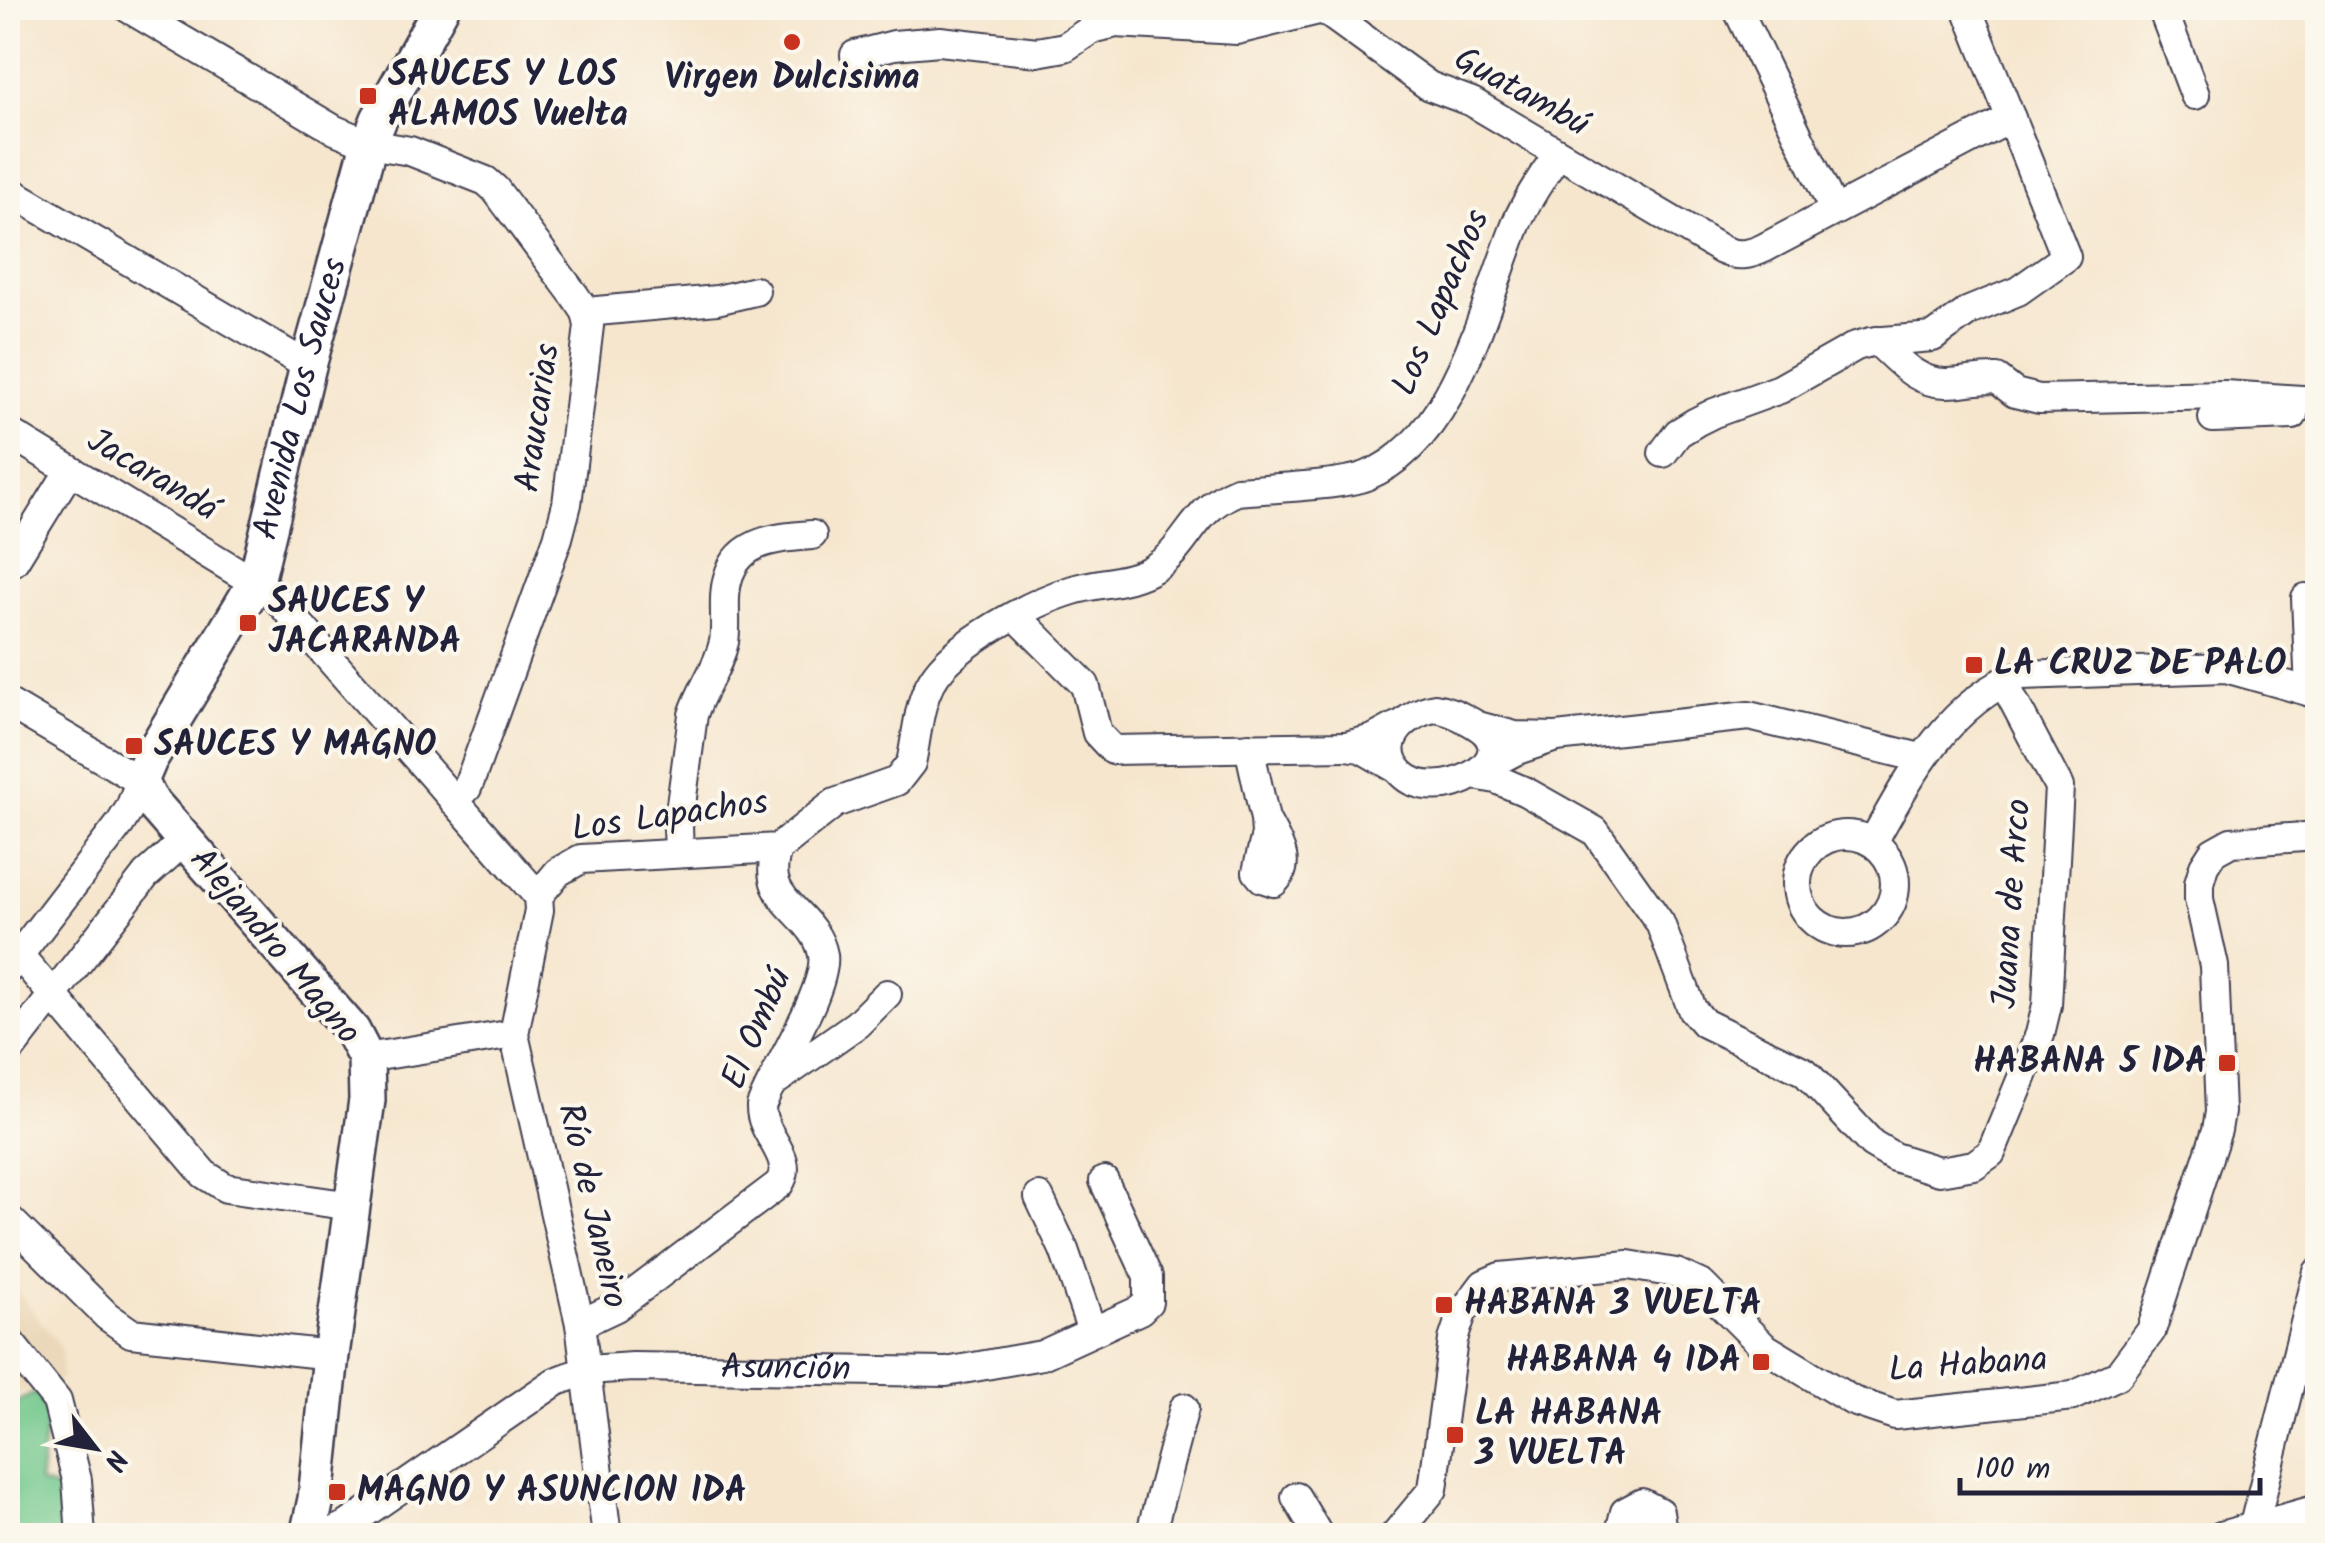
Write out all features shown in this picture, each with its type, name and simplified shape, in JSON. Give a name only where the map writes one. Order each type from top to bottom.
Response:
[{"type":"main road","name":"Avenida Los Sauces","points":[[140,781],[256,582],[308,366],[369,144],[441,8]]},
{"type":"main road","name":"Alejandro Magno","points":[[140,781],[149,799],[352,1031],[366,1058],[366,1100],[319,1458]]},
{"type":"main road","points":[[290,1536],[303,1510],[319,1458]]},
{"type":"main road","points":[[308,1536],[319,1458]]},
{"type":"street","name":"Araucarias","points":[[128,8],[336,130],[369,144],[410,151],[486,181],[586,312],[588,339],[567,504],[558,538],[467,788],[454,801]]},
{"type":"street","points":[[1737,8],[1834,210]]},
{"type":"street","points":[[1664,452],[1678,433],[1714,412],[1780,389],[1856,346],[1933,337],[1969,311],[2018,291],[2066,257],[1967,8]]},
{"type":"street","points":[[2162,8],[2194,96]]},
{"type":"street","name":"Guatambú","points":[[855,55],[894,45],[940,41],[1038,52],[1065,46],[1102,17],[1238,30],[1323,9],[1429,86],[1472,102],[1732,254],[1750,254],[2011,118]]},
{"type":"street","name":"Los Lapachos","points":[[538,896],[558,872],[581,859],[778,848],[835,803],[896,781],[905,774],[912,763],[932,681],[974,642],[1016,616],[1072,590],[1151,571],[1163,563],[1197,519],[1222,497],[1362,478],[1398,460],[1418,441],[1449,398],[1518,219],[1557,154]]},
{"type":"street","points":[[8,190],[308,366]]},
{"type":"street","points":[[586,312],[716,300],[755,290]]},
{"type":"street","points":[[1877,342],[1908,370],[1926,380],[1946,383],[1997,379],[2015,392],[2039,400],[2225,395],[2318,404]]},
{"type":"street","points":[[2213,418],[2302,414],[2318,404]]},
{"type":"street","name":"Jacarandá","points":[[8,432],[256,582],[282,602],[538,896]]},
{"type":"street","points":[[14,562],[70,470]]},
{"type":"street","points":[[679,852],[678,827],[693,715],[719,660],[726,618],[726,586],[731,572],[751,546],[768,539],[812,535]]},
{"type":"street","points":[[1873,842],[1921,758],[1970,705],[2003,681],[2059,671],[2213,668],[2314,693],[2306,598]]},
{"type":"street","points":[[1016,616],[1085,685],[1097,733],[1112,750],[1346,746],[1373,739],[1410,716],[1435,708],[1515,736],[1556,736],[1748,716],[1921,758]]},
{"type":"street","name":"Juana de Arco","points":[[1479,772],[1526,792],[1596,831],[1660,923],[1692,1009],[1704,1023],[1805,1072],[1880,1150],[1940,1171],[1984,1161],[1998,1141],[2040,1034],[2051,969],[2059,787],[2003,681]]},
{"type":"street","name":"Alejandro Magno","points":[[8,703],[140,781]]},
{"type":"street","points":[[1396,768],[1392,748],[1397,726]]},
{"type":"street","points":[[1478,726],[1492,745],[1491,754],[1479,772]]},
{"type":"street","points":[[1346,746],[1375,754],[1408,780],[1452,784],[1518,750],[1556,736]]},
{"type":"street","points":[[1249,747],[1265,819]]},
{"type":"street","points":[[1518,750],[1510,767],[1512,778],[1526,792]]},
{"type":"street","points":[[140,781],[120,824],[11,957],[52,994],[214,1182],[226,1188],[352,1206]]},
{"type":"street","name":"La Habana","points":[[1394,1536],[1433,1490],[1453,1340],[1462,1313],[1484,1284],[1500,1277],[1628,1265],[1676,1273],[1702,1285],[1764,1347],[1853,1400],[1895,1415],[2040,1402],[2073,1396],[2118,1375],[2151,1331],[2217,1130],[2220,1112],[2214,966],[2199,899],[2204,866],[2213,852],[2231,842],[2318,836]]},
{"type":"street","points":[[8,1052],[146,875],[185,840]]},
{"type":"street","name":"El Ombú","points":[[580,1324],[616,1307],[779,1184],[787,1173],[761,1117],[768,1086],[820,984],[823,969],[819,942],[776,888],[771,864],[778,848]]},
{"type":"street","name":"Río de Janeiro","points":[[538,896],[539,910],[514,1034],[580,1324],[607,1536]]},
{"type":"street","points":[[768,1086],[858,1024],[888,994]]},
{"type":"street","points":[[366,1058],[514,1034]]},
{"type":"street","name":"Asunción","points":[[326,1536],[556,1382],[587,1370],[633,1367],[929,1373],[1042,1355],[1140,1310],[1148,1302],[1148,1277],[1104,1180]]},
{"type":"street","points":[[1039,1197],[1064,1250],[1092,1331]]},
{"type":"street","points":[[8,1218],[108,1316],[130,1332],[331,1356]]},
{"type":"street","points":[[2254,1526],[2318,1272]]},
{"type":"street","points":[[8,1340],[56,1401],[77,1480],[82,1536]]},
{"type":"street","points":[[1150,1536],[1184,1408]]},
{"type":"street","points":[[1296,1497],[1319,1536]]},
{"type":"street","points":[[1627,1536],[1622,1524],[1625,1512],[1642,1502],[1659,1512],[1661,1525],[1656,1536]]},
{"type":"street","points":[[2221,1536],[2318,1509]]},
{"type":"shaded area","points":[[8,1278],[62,1349],[61,1379],[8,1396]]},
{"type":"green space","points":[[39,1391],[47,1419],[39,1483],[60,1490],[62,1535],[8,1535],[8,1406]]},
{"type":"place","name":"Virgen Dulcisima","points":[[792,42]]},
{"type":"place","name":"SAUCES Y LOS ALAMOS Vuelta","points":[[368,96]]},
{"type":"place","name":"SAUCES Y JACARANDA","points":[[248,623]]},
{"type":"place","name":"LA CRUZ DE PALO","points":[[1974,665]]},
{"type":"place","name":"SAUCES Y MAGNO","points":[[134,746]]},
{"type":"place","name":"HABANA 5 IDA","points":[[2227,1063]]},
{"type":"place","name":"HABANA 3 VUELTA","points":[[1444,1305]]},
{"type":"place","name":"HABANA 4 IDA","points":[[1761,1362]]},
{"type":"place","name":"LA HABANA 3 VUELTA","points":[[1455,1435]]},
{"type":"place","name":"MAGNO Y ASUNCION IDA","points":[[337,1492]]}]
